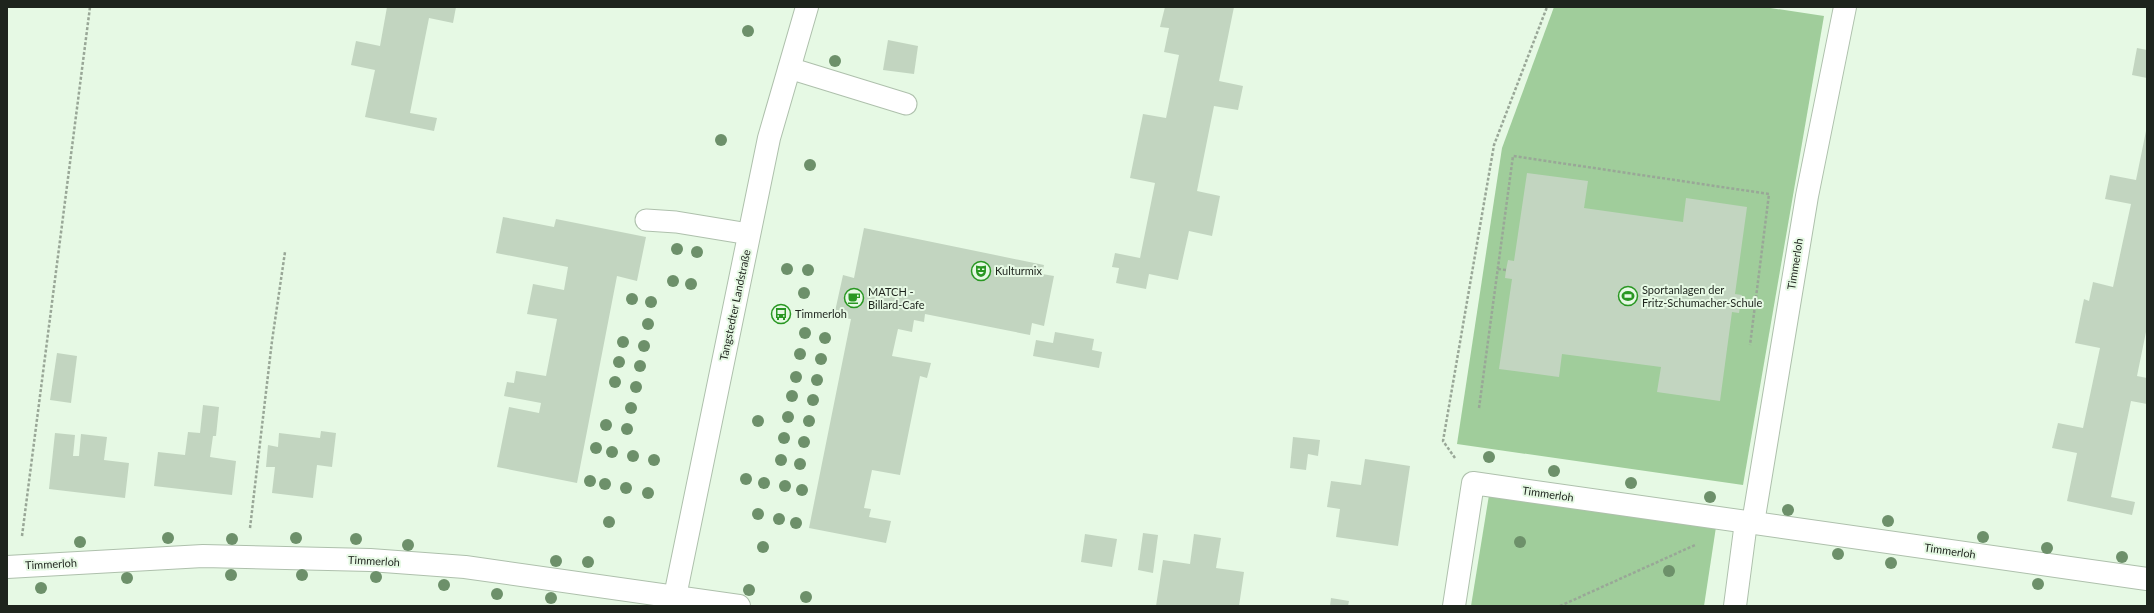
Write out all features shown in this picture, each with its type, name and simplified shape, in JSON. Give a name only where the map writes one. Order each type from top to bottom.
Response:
[{"type":"street","name":"Tangstedter Landstraße","points":[[674,601],[769,138],[807,7]]},
{"type":"street","name":"Timmerloh","points":[[1735,606],[1806,196],[1845,7]]},
{"type":"street","name":"Timmerloh","points":[[1473,483],[2147,579]]},
{"type":"street","points":[[1454,606],[1473,483]]},
{"type":"street","name":"Timmerloh","points":[[12,566],[203,556],[370,560],[465,567],[674,601],[739,606]]},
{"type":"lane","points":[[789,68],[906,104]]},
{"type":"lane","points":[[646,220],[676,222],[749,234]]},
{"type":"path","points":[[12,566],[90,7]]},
{"type":"path","points":[[1473,483],[1443,441],[1494,145],[1547,7]]},
{"type":"path","points":[[1479,408],[1513,156],[1769,194],[1749,351]]},
{"type":"path","points":[[246,556],[272,341],[285,252]]},
{"type":"path","points":[[1498,269],[1506,270]]},
{"type":"path","points":[[1741,304],[1755,306]]},
{"type":"path","points":[[1560,606],[1696,545]]},
{"type":"green space","name":"Sportanlagen der Fritz-Schumacher-Schule","points":[[1554,7],[1764,7],[1824,16],[1743,485],[1457,444],[1502,148]]},
{"type":"green space","points":[[1489,495],[1716,527],[1704,606],[1471,606]]},
{"type":"building","points":[[387,7],[456,7],[453,23],[429,18],[410,113],[437,118],[434,131],[365,117],[375,70],[351,65],[356,41],[380,46]]},
{"type":"building","points":[[1165,7],[1234,7],[1219,81],[1243,86],[1238,110],[1214,106],[1197,191],[1220,196],[1212,236],[1189,231],[1178,280],[1149,274],[1146,289],[1116,283],[1119,268],[1112,267],[1115,253],[1140,258],[1155,183],[1130,178],[1143,114],[1166,118],[1179,55],[1164,52],[1169,28],[1160,27]]},
{"type":"building","points":[[888,40],[918,46],[914,74],[883,70]]},
{"type":"building","points":[[2137,48],[2147,50],[2147,78],[2132,75]]},
{"type":"building","points":[[2146,131],[2147,327],[2137,376],[2147,378],[2147,404],[2131,401],[2111,497],[2135,502],[2132,515],[2067,501],[2077,453],[2052,448],[2058,423],[2083,428],[2100,348],[2075,343],[2084,299],[2089,301],[2093,282],[2113,287],[2131,204],[2105,199],[2110,175],[2136,180]]},
{"type":"building","points":[[1527,173],[1588,181],[1584,208],[1683,222],[1686,198],[1747,207],[1735,294],[1742,295],[1739,313],[1732,312],[1720,401],[1657,392],[1661,367],[1562,354],[1559,377],[1499,369],[1512,279],[1505,278],[1506,270],[1508,260],[1514,261]]},
{"type":"building","points":[[503,217],[554,227],[556,219],[646,237],[637,281],[617,276],[577,483],[497,467],[509,407],[539,413],[541,403],[504,396],[507,382],[514,383],[516,371],[546,376],[557,319],[527,314],[533,284],[564,290],[568,267],[496,253]]},
{"type":"building","points":[[864,228],[1044,265],[1042,274],[1054,276],[1044,326],[1032,323],[1030,335],[925,314],[924,322],[914,320],[912,332],[898,329],[892,356],[931,363],[927,378],[920,376],[900,475],[872,470],[864,508],[871,509],[869,517],[891,521],[886,543],[809,528],[851,319],[834,316],[843,275],[854,278]]},
{"type":"building","points":[[1055,332],[1094,339],[1092,350],[1102,352],[1099,368],[1033,356],[1036,340],[1053,343]]},
{"type":"building","points":[[57,353],[77,356],[71,403],[50,400]]},
{"type":"building","points":[[203,405],[219,407],[216,436],[213,436],[210,457],[236,461],[232,495],[154,486],[158,452],[185,455],[188,432],[200,433]]},
{"type":"building","points":[[321,431],[336,433],[332,467],[317,465],[313,498],[272,493],[275,467],[266,467],[268,445],[278,447],[279,433],[320,438]]},
{"type":"building","points":[[55,433],[75,435],[73,456],[79,456],[81,434],[107,437],[104,460],[129,463],[125,498],[49,489]]},
{"type":"building","points":[[1293,437],[1320,440],[1318,456],[1308,454],[1306,470],[1290,468]]},
{"type":"building","points":[[1365,459],[1410,466],[1398,546],[1336,537],[1340,509],[1327,507],[1331,481],[1361,485]]},
{"type":"building","points":[[1143,533],[1158,535],[1153,573],[1138,570]]},
{"type":"building","points":[[1085,534],[1117,539],[1112,567],[1081,562]]},
{"type":"building","points":[[1194,534],[1221,538],[1216,568],[1244,572],[1239,606],[1156,606],[1163,560],[1190,564]]},
{"type":"building","points":[[1331,598],[1349,601],[1348,606],[1330,606]]},
{"type":"place","name":"Kulturmix","points":[[981,271]]},
{"type":"place","name":"Sportanlagen der Fritz-Schumacher-Schule","points":[[1628,296]]},
{"type":"place","name":"MATCH - Billard-Cafe","points":[[854,298]]},
{"type":"place","name":"Timmerloh","points":[[781,314]]}]
